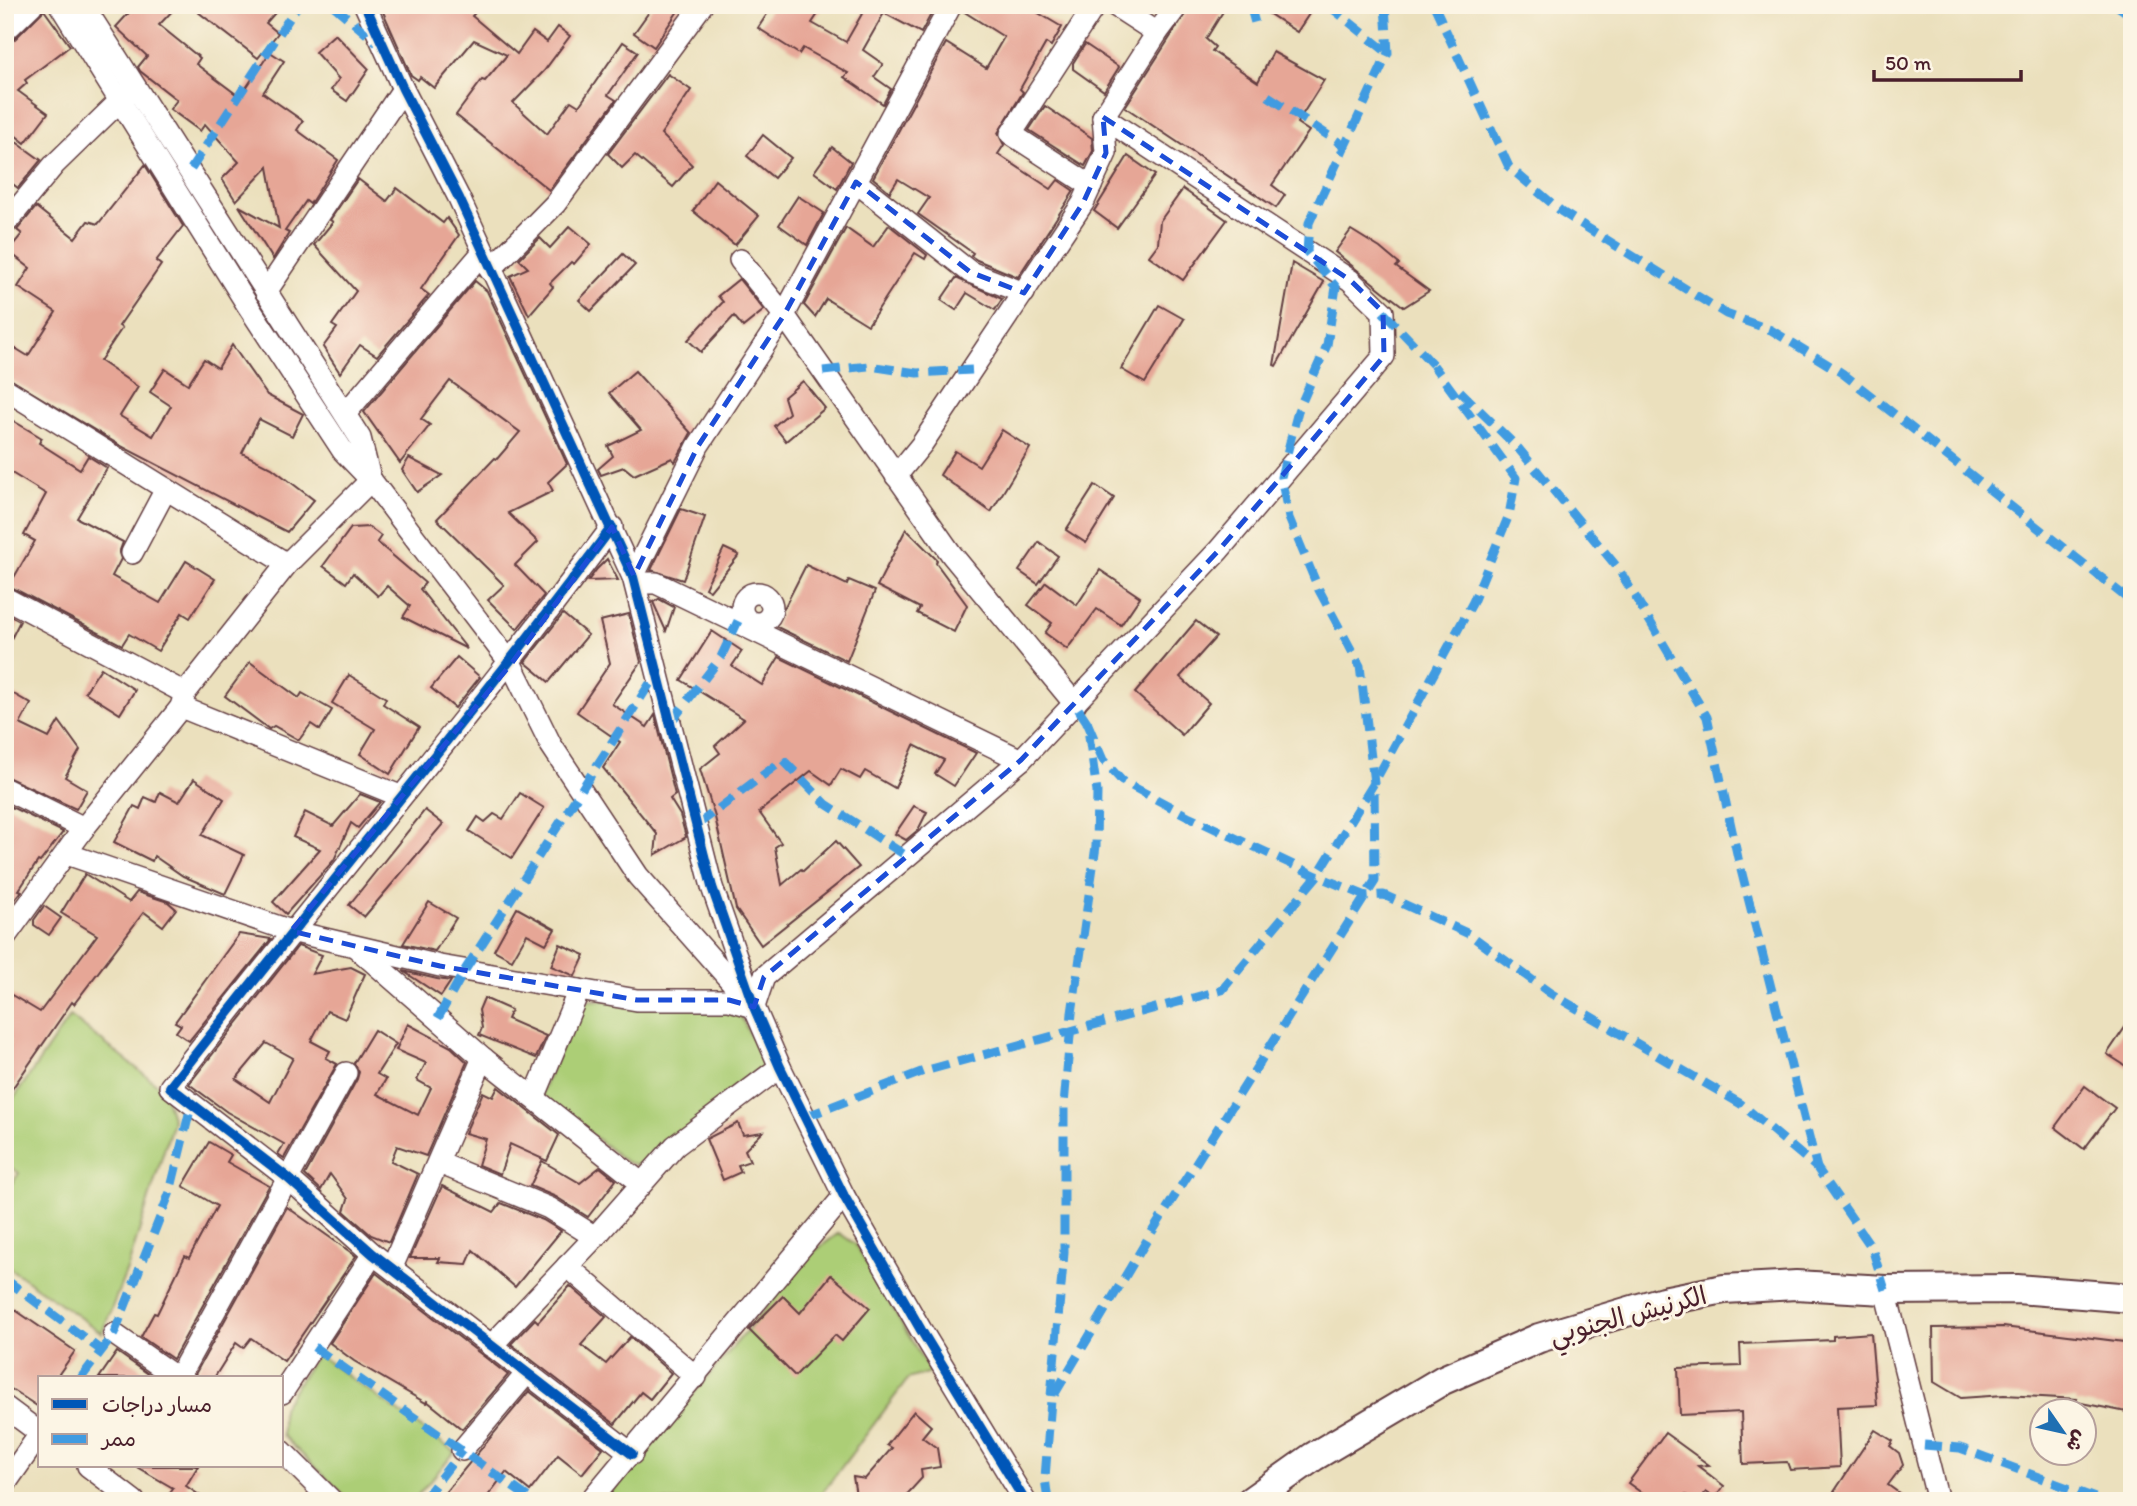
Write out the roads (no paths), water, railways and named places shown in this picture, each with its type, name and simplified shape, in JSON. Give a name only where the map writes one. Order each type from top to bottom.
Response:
[{"type":"main road","name":"الكرنيش الجنوبي","points":[[1251,1501],[1313,1457],[1443,1380],[1539,1338],[1663,1301],[1724,1289],[1796,1285],[1885,1290],[2017,1290],[2132,1298]]},
{"type":"street","points":[[5,31],[33,5]]},
{"type":"street","points":[[60,5],[127,94],[191,169],[360,438],[371,480]]},
{"type":"street","points":[[83,5],[127,94],[335,440],[371,480],[511,664],[551,745],[638,876],[754,1007]]},
{"type":"street","points":[[365,5],[403,89],[459,198],[634,580],[712,887],[754,1007],[780,1068],[844,1196],[921,1330],[1025,1501]]},
{"type":"street","points":[[345,414],[486,261],[555,204],[702,5]]},
{"type":"street","points":[[634,580],[698,446],[784,315],[951,5]]},
{"type":"street","points":[[1091,187],[1011,134],[1095,5]]},
{"type":"street","points":[[1114,5],[1157,33]]},
{"type":"street","points":[[896,475],[922,444],[1083,203],[1106,153],[1103,117],[1178,5]]},
{"type":"street","points":[[266,292],[403,89]]},
{"type":"street","points":[[5,224],[54,165],[127,94]]},
{"type":"street","points":[[754,1007],[764,977],[1021,760],[1219,550],[1384,356],[1382,312],[1350,280],[1103,117]]},
{"type":"street","points":[[856,182],[970,272],[1024,293]]},
{"type":"street","points":[[740,260],[784,315],[952,555],[1075,704]]},
{"type":"street","points":[[5,389],[287,564]]},
{"type":"street","points":[[9,924],[67,854],[84,828],[287,564],[371,480]]},
{"type":"street","points":[[132,553],[166,489]]},
{"type":"street","points":[[612,527],[511,664],[291,931],[170,1087],[288,1178],[373,1254],[632,1454]]},
{"type":"street","points":[[634,580],[656,583],[746,622],[1021,760]]},
{"type":"street","points":[[5,598],[183,700],[400,796]]},
{"type":"street","points":[[5,789],[84,828]]},
{"type":"street","points":[[67,854],[291,931],[440,966],[637,1000],[729,1000],[754,1007]]},
{"type":"street","points":[[354,946],[483,1058],[641,1183]]},
{"type":"street","points":[[534,1098],[579,990]]},
{"type":"street","points":[[392,1267],[483,1058]]},
{"type":"street","points":[[491,1346],[595,1237],[675,1146],[780,1068]]},
{"type":"street","points":[[178,1376],[346,1073]]},
{"type":"street","points":[[439,1163],[549,1208],[595,1237]]},
{"type":"street","points":[[590,1501],[632,1454],[844,1196]]},
{"type":"street","points":[[284,1390],[373,1254]]},
{"type":"street","points":[[567,1266],[696,1377]]},
{"type":"street","points":[[1885,1290],[1938,1501]]},
{"type":"street","points":[[114,1334],[174,1376]]},
{"type":"street","points":[[462,1450],[527,1373]]},
{"type":"street","points":[[5,1407],[38,1432]]},
{"type":"street","points":[[5,1485],[38,1436]]},
{"type":"street","points":[[284,1453],[332,1501]]},
{"type":"street","points":[[91,1468],[135,1501]]}]
